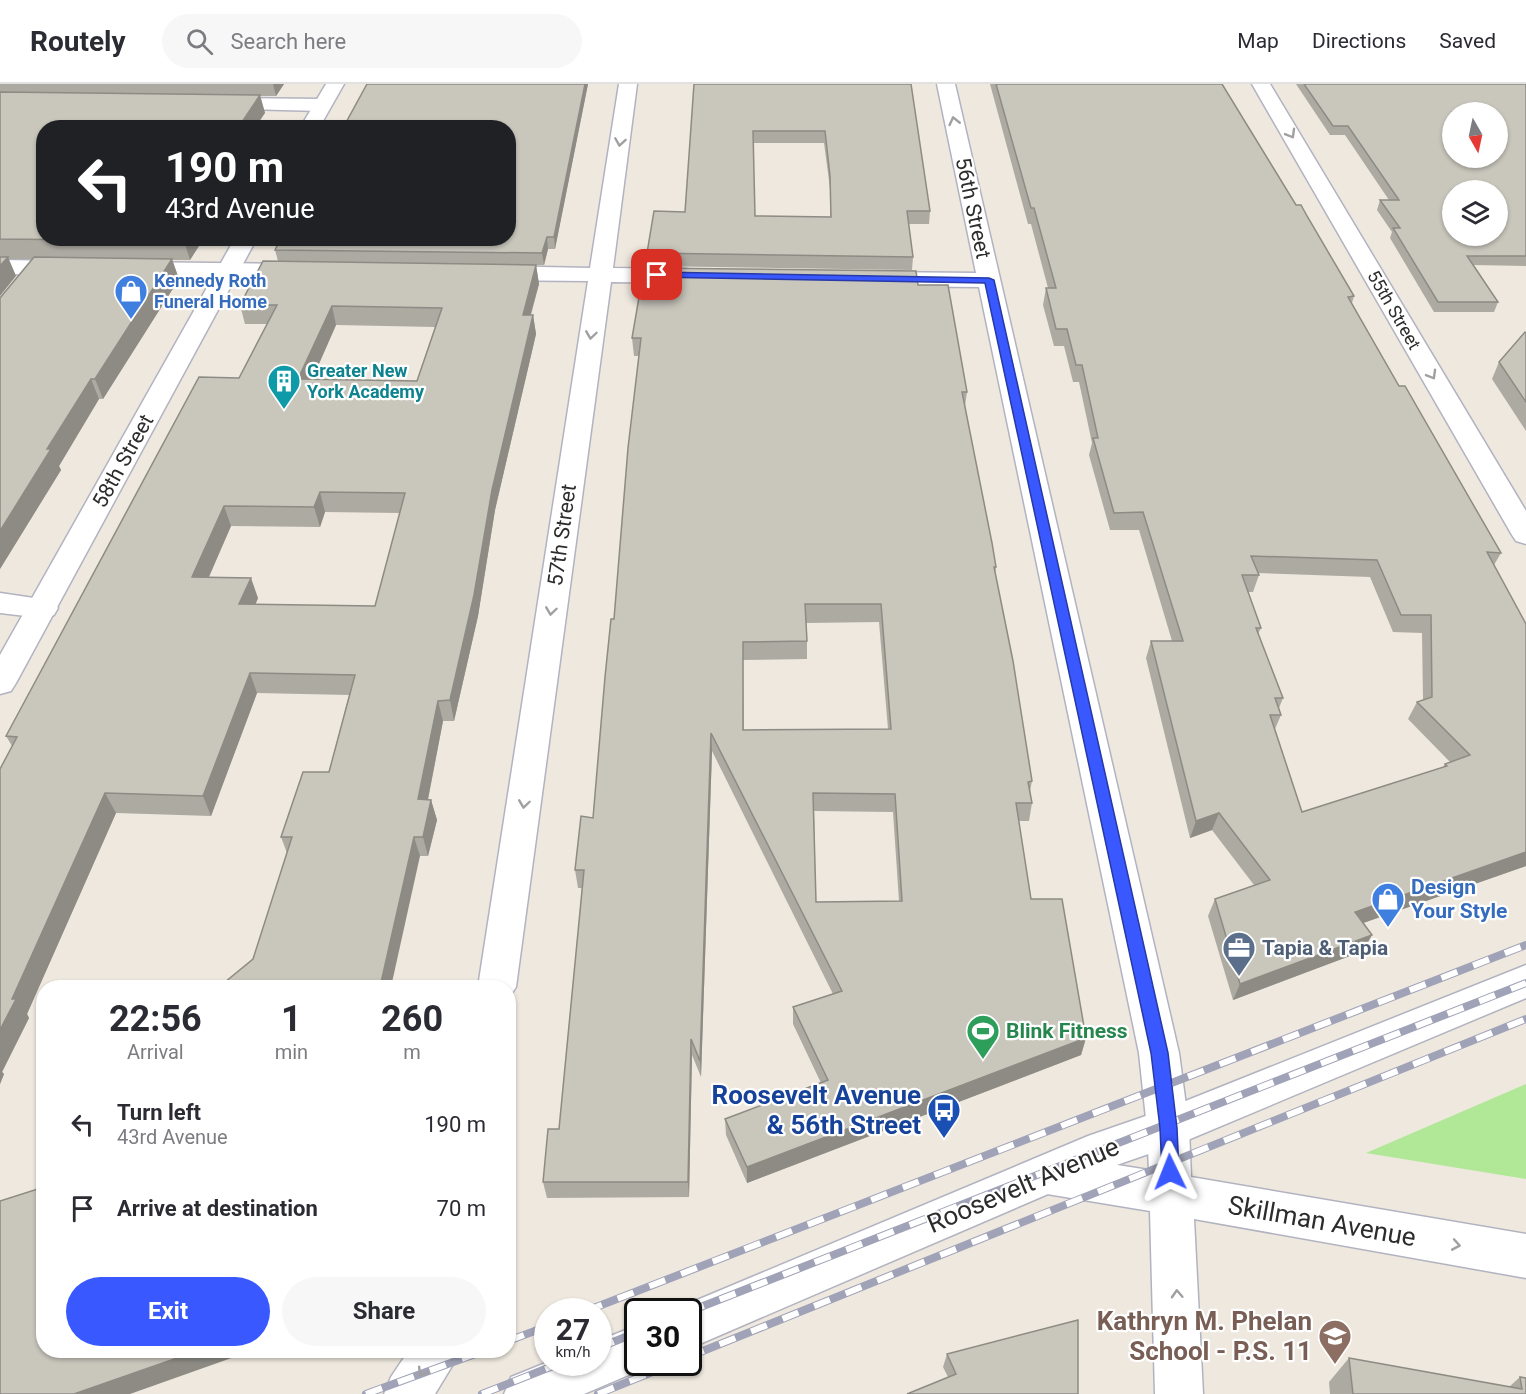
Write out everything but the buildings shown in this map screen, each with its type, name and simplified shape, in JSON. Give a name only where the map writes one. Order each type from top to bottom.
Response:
[{"type":"street","points":[[313,120],[335,84]]},
{"type":"street","name":"57th Street","points":[[498,980],[628,84]]},
{"type":"street","name":"56th Street","points":[[945,84],[1159,1053],[1168,1128],[1179,1394]]},
{"type":"street","name":"55th Street","points":[[1261,84],[1526,535]]},
{"type":"street","points":[[202,104],[321,105]]},
{"type":"street","name":"58th Street","points":[[0,683],[242,246]]},
{"type":"street","points":[[0,267],[324,272]]},
{"type":"street","points":[[468,273],[704,276]]},
{"type":"street","points":[[858,278],[989,280]]},
{"type":"street","points":[[0,603],[43,608]]},
{"type":"street","name":"Roosevelt Avenue","points":[[702,1320],[1103,1150],[1168,1128],[1526,981]]},
{"type":"street","name":"Skillman Avenue","points":[[1047,1174],[1171,1193],[1289,1216],[1526,1256]]},
{"type":"street","points":[[528,1394],[624,1354]]},
{"type":"street","points":[[408,1394],[431,1358]]},
{"type":"green space","points":[[1526,1084],[1526,1179],[1366,1153]]},
{"type":"railway","points":[[612,1301],[1526,945]]},
{"type":"railway","points":[[702,1307],[1526,983]]},
{"type":"railway","points":[[702,1351],[1526,1019]]},
{"type":"railway","points":[[516,1338],[534,1331]]},
{"type":"railway","points":[[612,1342],[624,1338]]},
{"type":"railway","points":[[366,1394],[464,1358]]},
{"type":"railway","points":[[482,1394],[534,1373]]},
{"type":"railway","points":[[598,1394],[642,1376]]},
{"type":"place","name":"Kennedy Roth Funeral Home","points":[[131,320]]},
{"type":"place","name":"Greater New York Academy","points":[[284,410]]},
{"type":"place","name":"Design Your Style","points":[[1388,928]]},
{"type":"place","name":"Tapia & Tapia","points":[[1239,977]]},
{"type":"place","name":"Blink Fitness","points":[[983,1060]]},
{"type":"place","name":"Roosevelt Avenue & 56th Street","points":[[944,1139]]},
{"type":"place","name":"Kathryn M. Phelan School - P.S. 11","points":[[1335,1365]]},
{"type":"route","points":[[657,275],[989,280],[1159,1053],[1165,1089],[1170,1172]]}]
